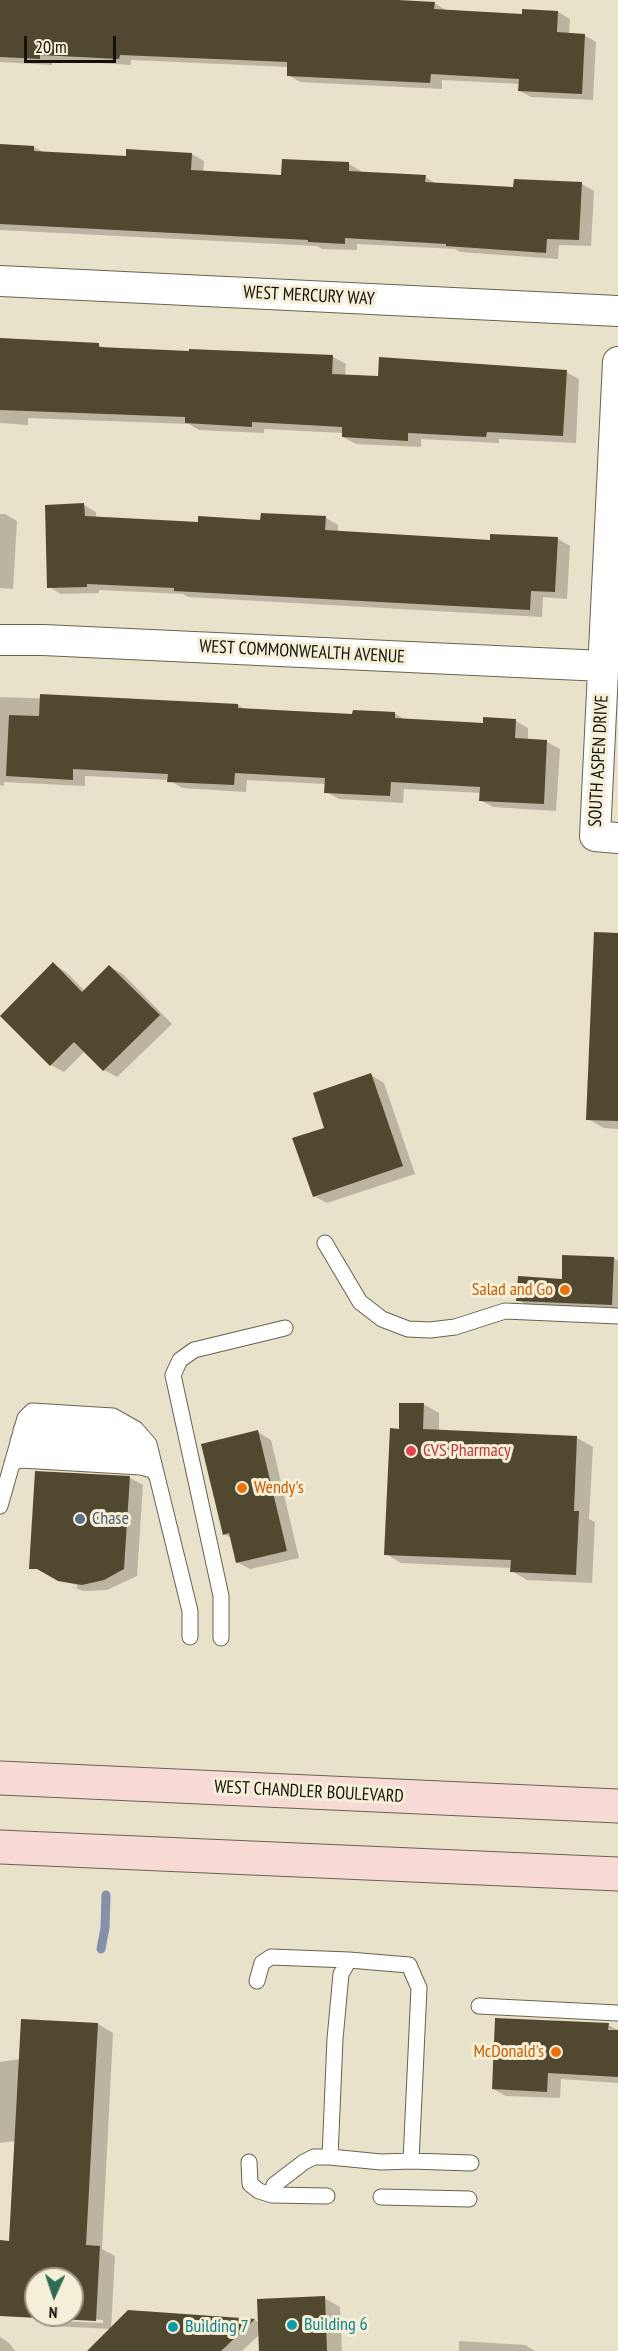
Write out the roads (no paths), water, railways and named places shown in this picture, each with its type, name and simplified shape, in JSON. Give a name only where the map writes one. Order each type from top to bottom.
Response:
[{"type":"main road","name":"WEST CHANDLER BOULEVARD","points":[[0,1778],[618,1806]]},
{"type":"main road","points":[[0,1846],[618,1874]]},
{"type":"street","name":"WEST MERCURY WAY","points":[[0,280],[618,311]]},
{"type":"street","name":"SOUTH ASPEN DRIVE","points":[[607,837],[603,666],[618,362]]},
{"type":"street","name":"WEST COMMONWEALTH AVENUE","points":[[0,640],[55,640],[603,666]]},
{"type":"lane","points":[[325,1243],[360,1302],[382,1319],[408,1329],[430,1330],[455,1326],[505,1311],[618,1316]]},
{"type":"lane","points":[[221,1638],[222,1596],[173,1375],[180,1360],[194,1350],[285,1328]]},
{"type":"lane","points":[[0,1506],[25,1418],[32,1411],[113,1416],[136,1429],[149,1444],[190,1611],[190,1637]]},
{"type":"lane","points":[[16,1447],[28,1436],[113,1440],[131,1443],[154,1464]]},
{"type":"lane","points":[[16,1447],[21,1460],[141,1467],[152,1470],[154,1464]]},
{"type":"lane","points":[[257,1981],[262,1963],[271,1957],[409,1965],[419,1988],[411,2161]]},
{"type":"lane","points":[[330,2157],[341,1974],[349,1960]]},
{"type":"lane","points":[[478,2006],[618,2013]]},
{"type":"lane","points":[[272,2195],[274,2185],[278,2181],[303,2162],[314,2157],[370,2162],[471,2163]]},
{"type":"lane","points":[[249,2162],[250,2184],[259,2191],[272,2195],[327,2196]]},
{"type":"lane","points":[[381,2197],[469,2199]]},
{"type":"waterway","points":[[101,1949],[105,1928],[106,1895]]},
{"type":"place","name":"Salad and Go","points":[[565,1290]]},
{"type":"place","name":"CVS Pharmacy","points":[[411,1451]]},
{"type":"place","name":"Wendy's","points":[[242,1488]]},
{"type":"place","name":"Chase","points":[[80,1519]]},
{"type":"place","name":"McDonald's","points":[[556,2052]]},
{"type":"place","name":"Building 6","points":[[292,2325]]},
{"type":"place","name":"Building 7","points":[[173,2327]]}]
